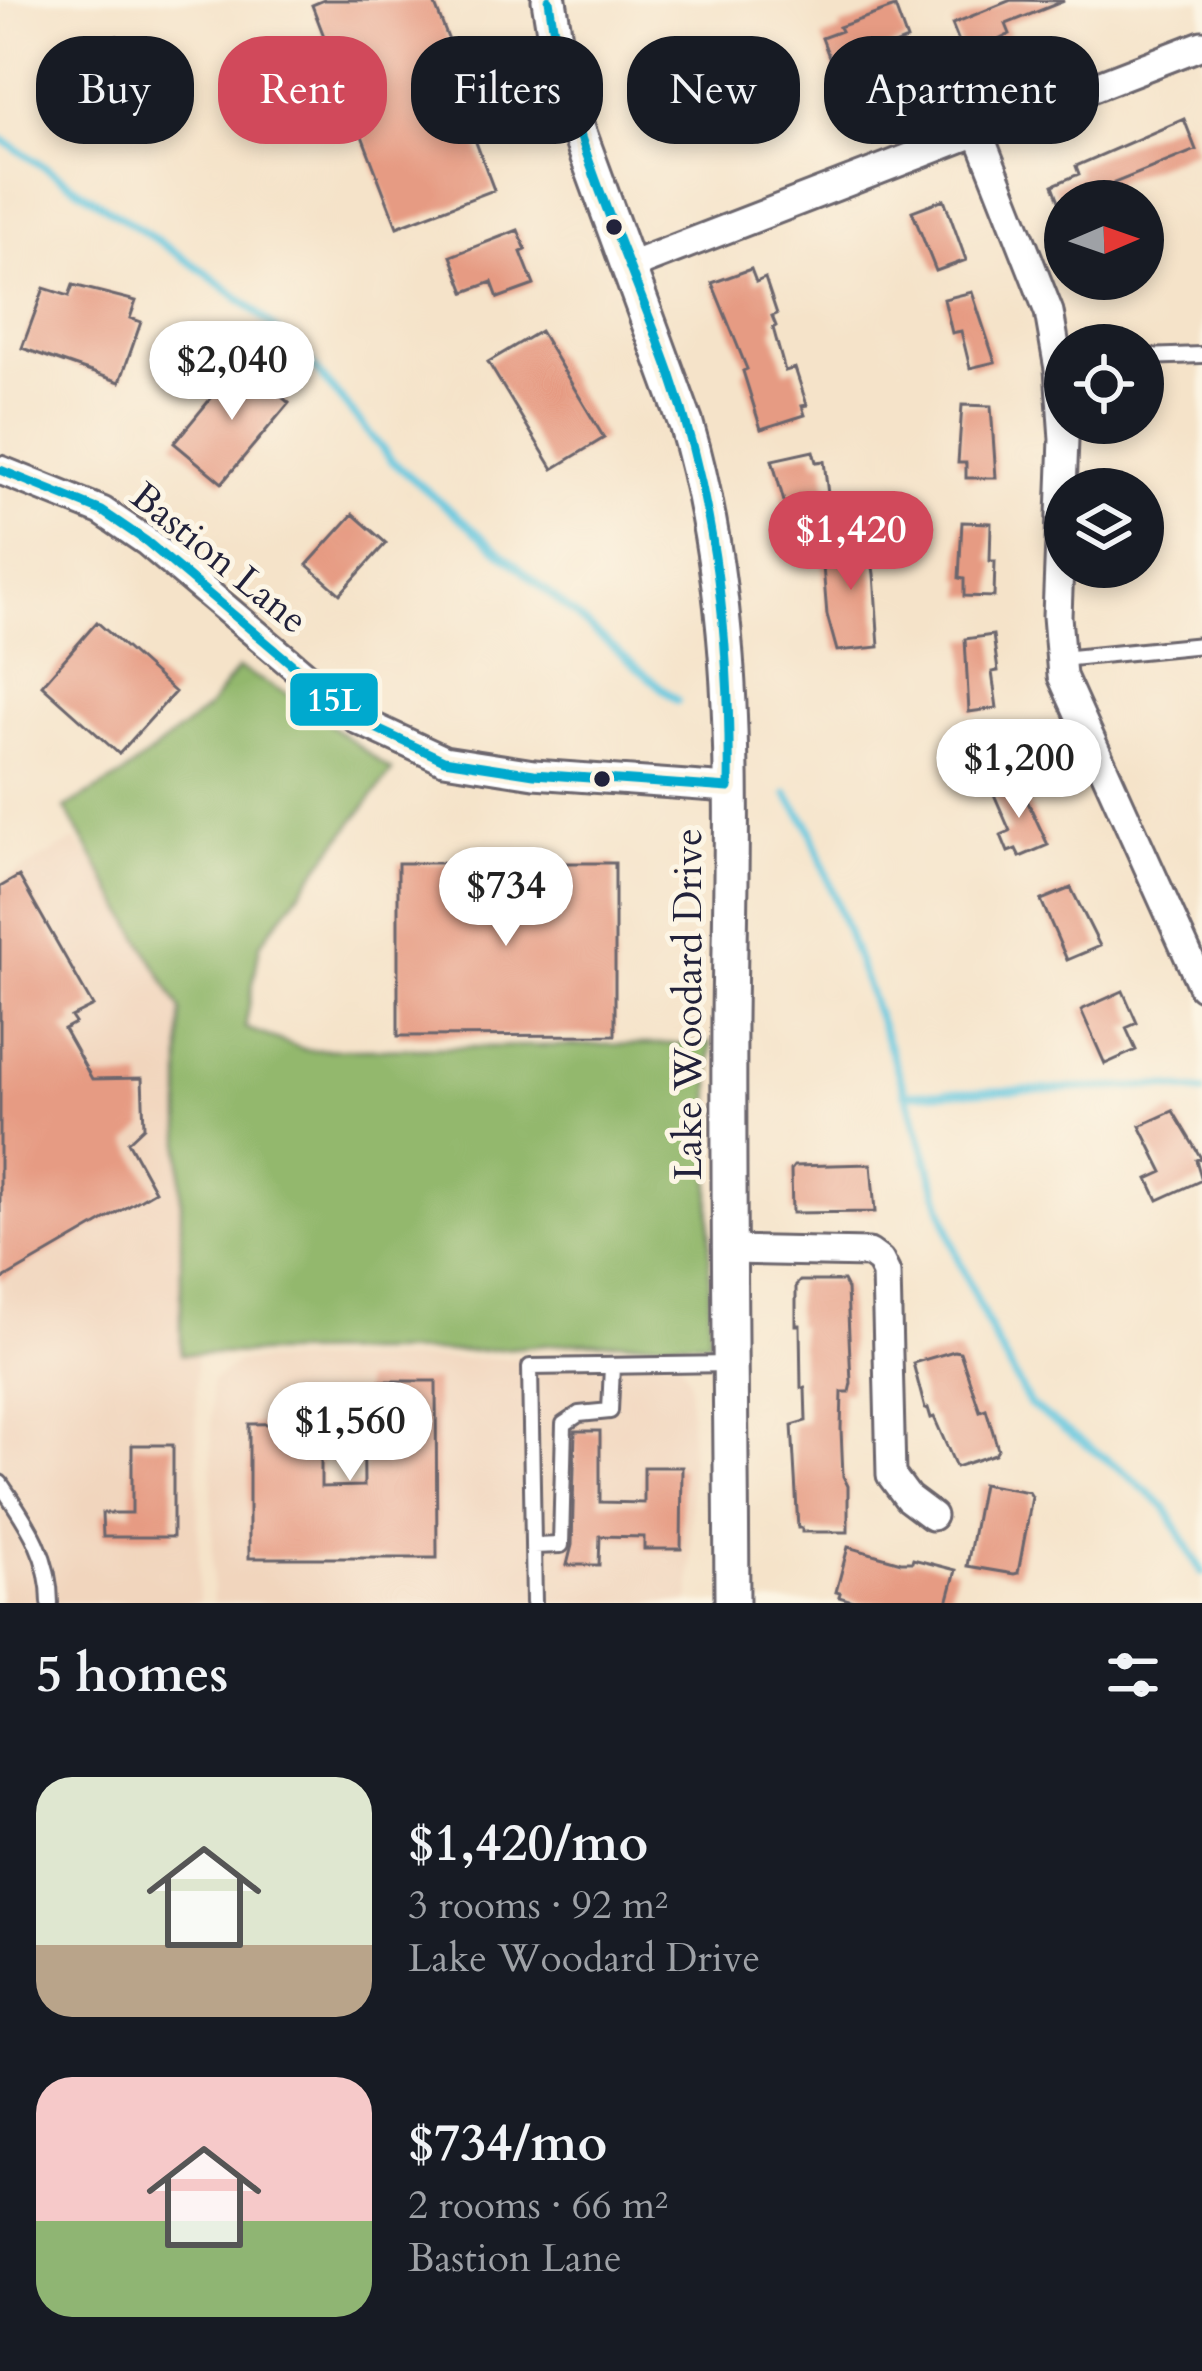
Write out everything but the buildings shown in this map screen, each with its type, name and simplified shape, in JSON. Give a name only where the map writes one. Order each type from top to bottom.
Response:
[{"type":"street","name":"Lake Woodard Drive","points":[[549,0],[563,89],[686,424],[714,535],[728,651],[732,1603]]},
{"type":"street","points":[[1099,85],[1202,45]]},
{"type":"street","points":[[630,266],[947,144]]},
{"type":"street","points":[[983,144],[1052,324]]},
{"type":"street","points":[[1064,444],[1057,616],[1063,676],[1202,986]]},
{"type":"street","name":"Bastion Lane","points":[[0,470],[102,511],[146,542],[358,720],[388,736],[444,760],[534,774],[729,788]]},
{"type":"street","points":[[731,1250],[843,1251],[869,1253],[880,1261],[886,1274],[891,1475],[908,1498],[932,1516]]},
{"type":"lane","points":[[1164,356],[1202,355]]},
{"type":"lane","points":[[1061,659],[1202,646]]},
{"type":"lane","points":[[533,1603],[530,1367],[731,1364]]},
{"type":"lane","points":[[532,1546],[561,1545],[564,1424],[579,1414],[610,1411],[612,1366]]},
{"type":"lane","points":[[531,1448],[561,1448]]},
{"type":"lane","points":[[0,1483],[39,1540],[50,1577],[50,1603]]},
{"type":"shaded area","points":[[75,840],[191,977],[199,1603],[0,1603],[0,882]]},
{"type":"shaded area","points":[[678,1356],[690,1381],[691,1596],[687,1603],[213,1603],[211,1381],[239,1361]]},
{"type":"green space","points":[[238,668],[293,697],[392,771],[260,944],[245,1028],[306,1050],[711,1043],[709,1341],[569,1343],[480,1351],[181,1354],[181,1010],[65,808],[123,775],[207,709]]},
{"type":"waterway","points":[[0,138],[249,306],[305,356],[392,461],[677,701]]},
{"type":"waterway","points":[[787,794],[809,826],[914,1116],[956,1254],[997,1344],[1030,1405],[1122,1470],[1166,1508],[1202,1573]]},
{"type":"waterway","points":[[905,1094],[1163,1086],[1202,1092]]},
{"type":"transit line","name":"15L","points":[[0,470],[102,511],[146,541],[358,720],[444,760],[534,774],[729,788],[724,630],[699,475],[670,373],[583,144],[549,0]]}]
